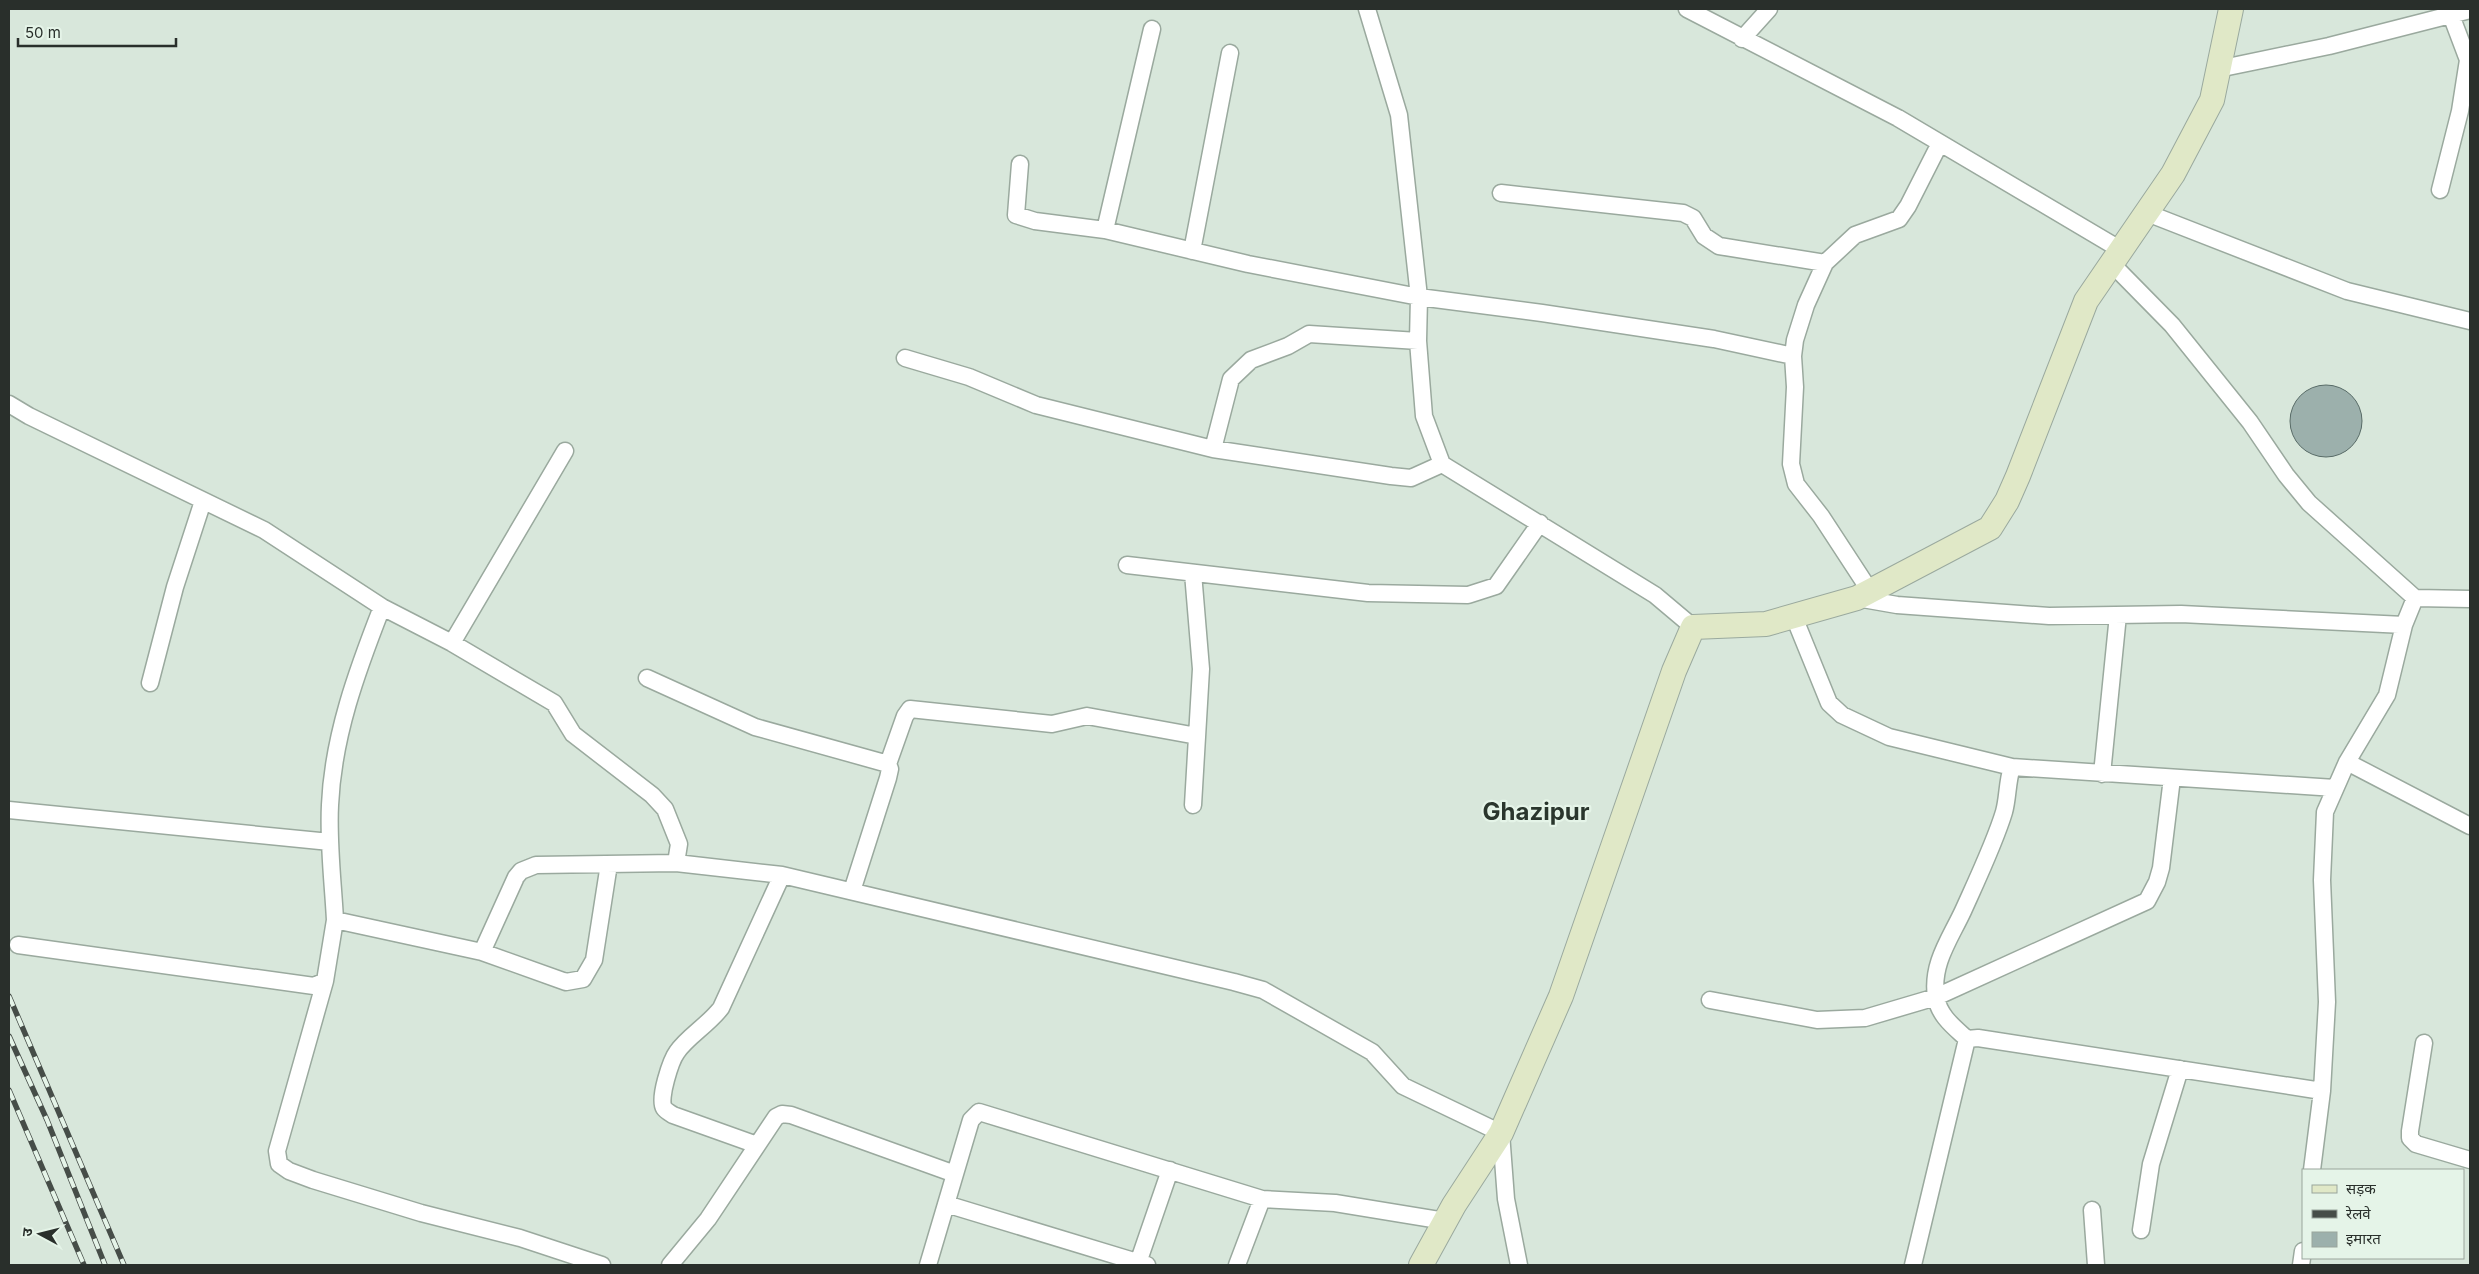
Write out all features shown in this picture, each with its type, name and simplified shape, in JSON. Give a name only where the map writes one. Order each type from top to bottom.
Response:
[{"type":"street","points":[[1367,9],[1399,115],[1419,297],[1418,341],[1424,416],[1442,464],[1655,594],[1693,627],[1766,624],[1794,617],[1863,594],[1990,528],[2007,501],[2018,476],[2086,301],[2173,174],[2212,100],[2231,9]]},
{"type":"street","points":[[1687,9],[1898,118],[1940,143],[2116,257],[2250,422],[2308,504],[2415,598],[2470,599]]},
{"type":"street","points":[[1742,38],[1769,9]]},
{"type":"street","points":[[2218,69],[2329,46],[2470,10]]},
{"type":"street","points":[[2440,190],[2460,111],[2468,60],[2451,15]]},
{"type":"street","points":[[1105,230],[1152,29]]},
{"type":"street","points":[[1192,251],[1230,53]]},
{"type":"street","points":[[1940,143],[1908,206],[1899,219],[1855,235],[1825,263],[1806,306],[1795,340],[1793,356],[1795,387],[1791,464],[1796,484],[1821,516],[1863,594],[1897,605],[2049,616],[2181,614],[2404,625]]},
{"type":"street","points":[[1020,164],[1016,215],[1035,221],[1105,230],[1248,264],[1419,297],[1542,312],[1714,339],[1793,356]]},
{"type":"street","points":[[1501,193],[1684,213],[1693,218],[1704,236],[1719,246],[1825,263]]},
{"type":"street","points":[[2147,213],[2347,291],[2470,321]]},
{"type":"street","points":[[1213,449],[1231,379],[1251,360],[1288,346],[1309,334],[1418,341]]},
{"type":"street","points":[[905,358],[969,378],[1036,406],[1213,449],[1411,478],[1442,464]]},
{"type":"street","points":[[9,404],[29,416],[264,530],[382,607],[452,643],[554,702],[573,734],[652,795],[665,808],[679,844],[676,863]]},
{"type":"street","points":[[452,643],[565,451]]},
{"type":"street","points":[[150,682],[175,587],[203,500]]},
{"type":"street","points":[[1127,565],[1368,593],[1468,595],[1496,586],[1540,523]]},
{"type":"street","points":[[1193,573],[1201,669],[1193,805]]},
{"type":"street","points":[[2312,1169],[2322,1091],[2327,1002],[2322,880],[2325,812],[2347,762],[2387,695],[2404,625],[2415,598]]},
{"type":"street","points":[[382,607],[356,673],[338,746],[330,805],[330,842],[335,920],[325,981],[277,1152],[279,1164],[289,1171],[313,1180],[421,1213],[520,1238],[602,1265]]},
{"type":"street","points":[[2102,774],[2118,615]]},
{"type":"street","points":[[1794,617],[1829,703],[1842,715],[1889,737],[2012,767],[2335,788]]},
{"type":"street","points":[[1421,1265],[1445,1221],[1501,1133],[1561,996],[1674,671],[1693,627]]},
{"type":"street","points":[[647,678],[755,727],[888,764]]},
{"type":"street","points":[[852,891],[888,778],[890,769],[888,764],[905,716],[910,709],[1052,724],[1087,716],[1197,736]]},
{"type":"street","points":[[2347,762],[2470,826]]},
{"type":"street","points":[[2012,767],[2007,784],[2004,811],[1962,912],[1944,945],[1938,966],[1936,997],[1944,1017],[1967,1039],[1978,1038],[2322,1091]]},
{"type":"street","points":[[1710,1000],[1817,1020],[1864,1018],[1936,997],[2147,901],[2157,882],[2161,868],[2172,778]]},
{"type":"street","points":[[9,810],[330,842]]},
{"type":"street","points":[[482,952],[521,871],[536,865],[676,863],[782,875],[1263,990],[1372,1052],[1403,1086],[1501,1133]]},
{"type":"street","points":[[335,920],[482,952],[566,982],[583,979],[594,960],[609,864]]},
{"type":"street","points":[[757,1146],[672,1115],[664,1108],[663,1096],[677,1052],[712,1020],[721,1008],[782,875]]},
{"type":"street","points":[[18,945],[314,986],[325,981]]},
{"type":"street","points":[[1913,1265],[1967,1039]]},
{"type":"street","points":[[2424,1043],[2410,1138],[2416,1144],[2470,1160]]},
{"type":"street","points":[[2141,1230],[2151,1164],[2180,1069]]},
{"type":"street","points":[[928,1265],[971,1120],[979,1112],[1262,1199],[1336,1203],[1445,1221]]},
{"type":"street","points":[[670,1265],[708,1219],[776,1117],[782,1114],[791,1115],[955,1174]]},
{"type":"street","points":[[1501,1133],[1506,1199],[1519,1265]]},
{"type":"street","points":[[946,1204],[1142,1264],[1170,1170]]},
{"type":"street","points":[[1238,1265],[1262,1199]]},
{"type":"street","points":[[2092,1210],[2096,1265]]},
{"type":"building","points":[[2326,385],[2346,391],[2356,401],[2362,421],[2356,441],[2346,451],[2326,457],[2306,451],[2296,441],[2290,421],[2296,401],[2306,391]]},
{"type":"railway","points":[[9,996],[124,1265]]},
{"type":"railway","points":[[9,1036],[47,1120],[105,1265]]},
{"type":"railway","points":[[9,1090],[84,1265]]},
{"type":"district","name":"Ghazipur","points":[[1536,812]]}]
